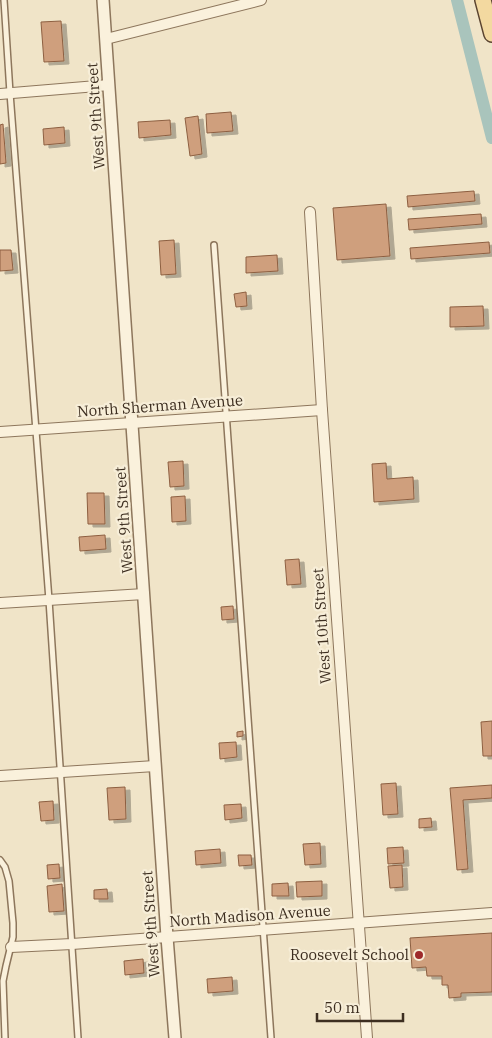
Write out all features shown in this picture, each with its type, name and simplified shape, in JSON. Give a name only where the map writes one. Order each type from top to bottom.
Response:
[{"type":"main road","points":[[483,0],[492,34]]},
{"type":"street","name":"West 9th Street","points":[[103,0],[175,1038]]},
{"type":"street","points":[[106,39],[261,0]]},
{"type":"street","points":[[5,93],[109,84]]},
{"type":"street","name":"West 10th Street","points":[[310,212],[322,410],[367,1038]]},
{"type":"street","name":"North Sherman Avenue","points":[[0,432],[322,410]]},
{"type":"street","points":[[0,603],[144,594]]},
{"type":"street","points":[[0,776],[155,766]]},
{"type":"street","name":"North Madison Avenue","points":[[11,947],[492,913]]},
{"type":"lane","points":[[4,0],[5,93],[37,430],[78,1038]]},
{"type":"lane","points":[[214,245],[271,1038]]},
{"type":"lane","points":[[0,860],[5,867],[9,881],[13,923],[13,937],[3,981],[5,1038]]},
{"type":"building","points":[[61,21],[64,61],[44,62],[41,22]]},
{"type":"building","points":[[231,112],[233,131],[207,133],[206,114]]},
{"type":"building","points":[[198,116],[202,154],[190,156],[185,118]]},
{"type":"building","points":[[170,120],[171,135],[139,138],[138,122]]},
{"type":"building","points":[[3,124],[6,163],[0,164],[0,125]]},
{"type":"building","points":[[64,127],[65,143],[44,145],[43,129]]},
{"type":"building","points":[[474,191],[475,201],[408,207],[407,196]]},
{"type":"building","points":[[386,204],[390,256],[337,260],[333,208]]},
{"type":"building","points":[[481,214],[482,224],[409,230],[408,219]]},
{"type":"building","points":[[174,240],[176,274],[161,275],[159,241]]},
{"type":"building","points":[[489,242],[490,253],[411,259],[410,248]]},
{"type":"building","points":[[0,250],[11,250],[13,270],[0,271]]},
{"type":"building","points":[[277,255],[278,271],[246,273],[246,257]]},
{"type":"building","points":[[246,292],[247,306],[236,307],[234,294]]},
{"type":"building","points":[[483,306],[484,326],[450,327],[450,307]]},
{"type":"building","points":[[183,461],[184,486],[170,487],[168,462]]},
{"type":"building","points":[[386,463],[387,479],[413,477],[414,499],[374,502],[372,464]]},
{"type":"building","points":[[87,493],[104,493],[105,524],[88,524]]},
{"type":"building","points":[[185,496],[186,521],[172,522],[171,497]]},
{"type":"building","points":[[105,535],[106,549],[80,551],[79,537]]},
{"type":"building","points":[[299,559],[301,584],[287,585],[285,560]]},
{"type":"building","points":[[233,606],[234,619],[222,620],[221,607]]},
{"type":"building","points":[[492,721],[492,756],[483,756],[481,722]]},
{"type":"building","points":[[243,731],[243,736],[237,737],[237,732]]},
{"type":"building","points":[[236,742],[237,757],[220,759],[219,743]]},
{"type":"building","points":[[396,783],[398,814],[383,815],[381,784]]},
{"type":"building","points":[[492,785],[492,798],[463,800],[468,869],[457,870],[450,788]]},
{"type":"building","points":[[125,787],[126,819],[109,820],[107,788]]},
{"type":"building","points":[[53,801],[54,820],[41,821],[39,802]]},
{"type":"building","points":[[241,804],[242,818],[225,820],[224,805]]},
{"type":"building","points":[[431,818],[432,827],[419,828],[419,819]]},
{"type":"building","points":[[320,843],[321,864],[305,865],[303,844]]},
{"type":"building","points":[[403,847],[404,863],[388,864],[387,848]]},
{"type":"building","points":[[220,849],[221,863],[196,865],[195,851]]},
{"type":"building","points":[[238,855],[251,855],[252,865],[239,866]]},
{"type":"building","points":[[59,864],[60,878],[48,879],[47,865]]},
{"type":"building","points":[[402,865],[403,887],[390,888],[388,866]]},
{"type":"building","points":[[322,881],[322,896],[297,897],[296,882]]},
{"type":"building","points":[[288,883],[289,896],[272,896],[272,884]]},
{"type":"building","points":[[62,884],[64,911],[49,912],[47,886]]},
{"type":"building","points":[[107,889],[108,899],[94,899],[94,890]]},
{"type":"building","points":[[492,933],[492,992],[461,993],[461,997],[449,998],[448,985],[442,985],[442,976],[427,976],[426,967],[412,968],[410,938]]},
{"type":"building","points":[[143,959],[144,973],[125,975],[124,961]]},
{"type":"building","points":[[232,977],[233,991],[208,993],[207,979]]},
{"type":"waterway","points":[[457,0],[492,138]]},
{"type":"place","name":"Roosevelt School","points":[[419,955]]}]
